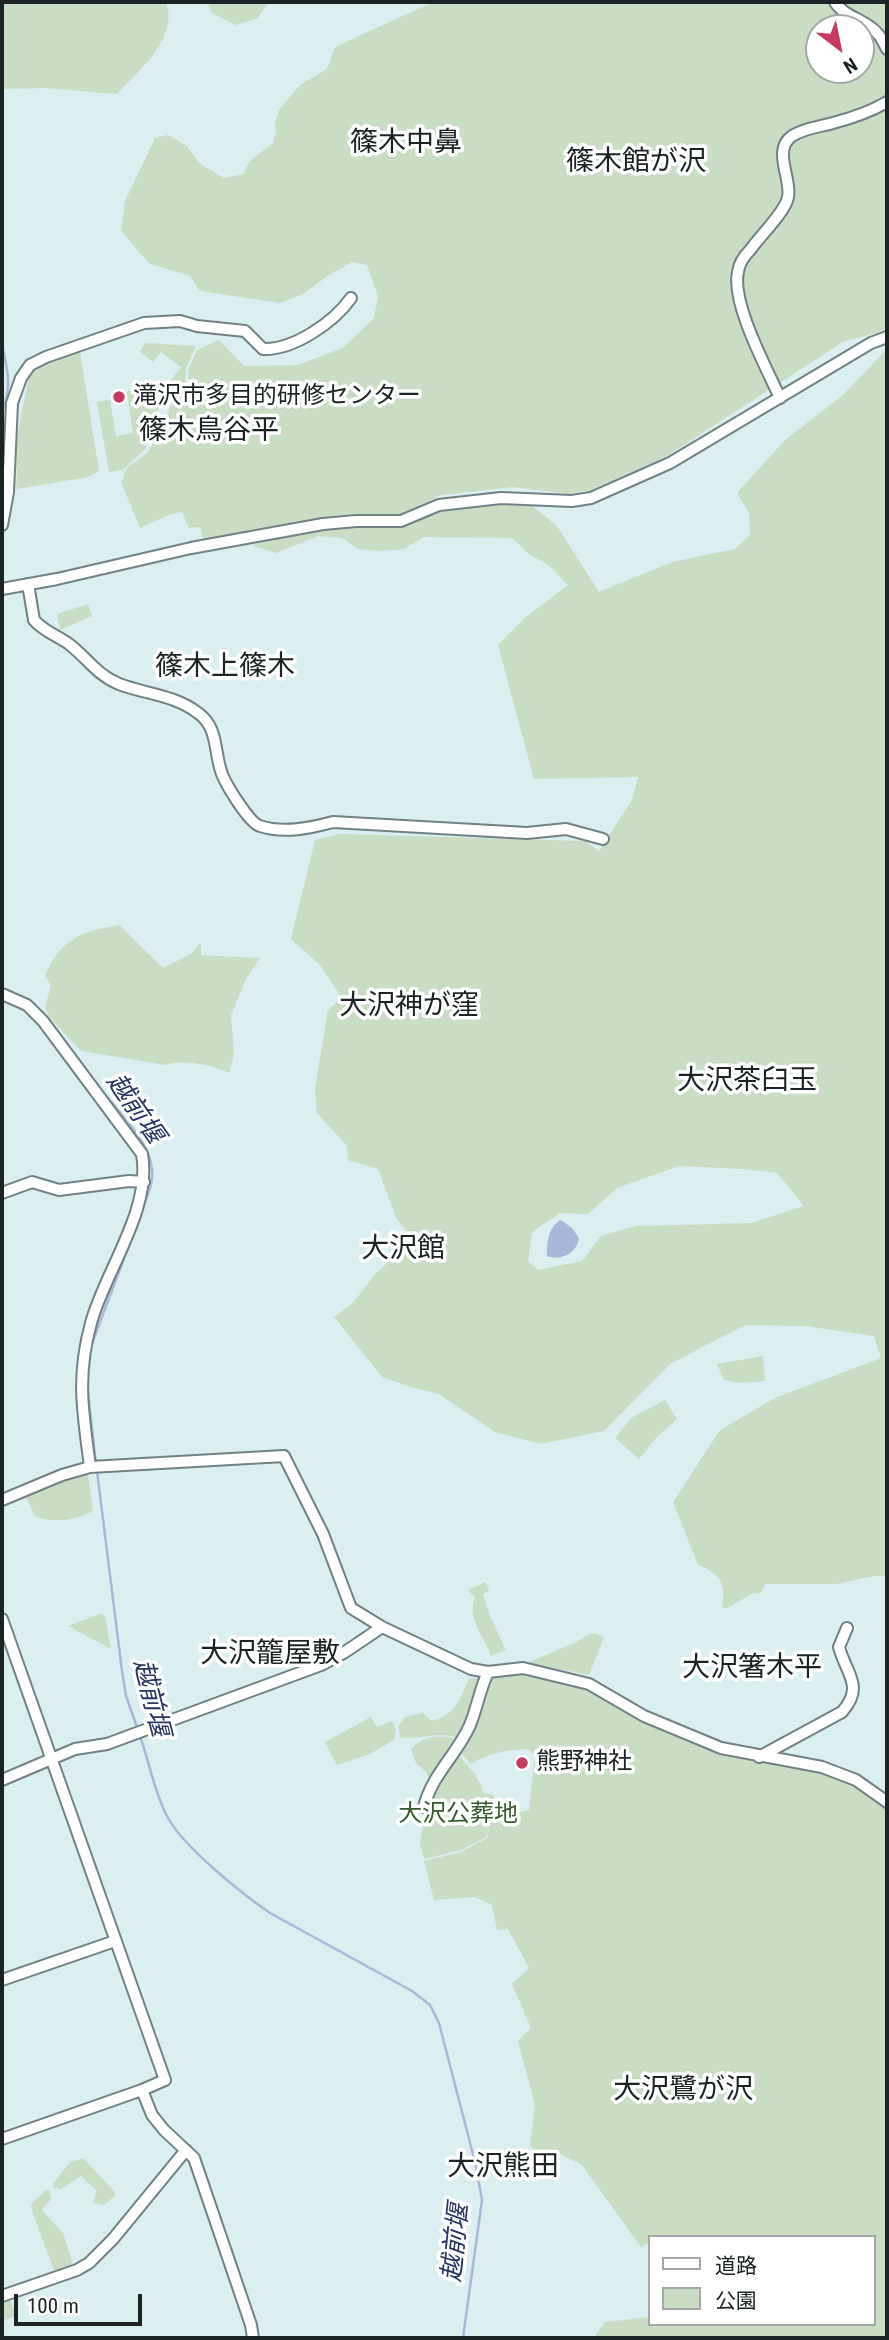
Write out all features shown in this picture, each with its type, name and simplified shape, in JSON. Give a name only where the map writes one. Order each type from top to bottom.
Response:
[{"type":"street","points":[[835,2],[840,10],[867,24],[878,34],[887,49]]},
{"type":"street","points":[[780,398],[742,309],[737,288],[737,272],[744,257],[786,203],[789,190],[783,159],[784,147],[789,138],[805,130],[872,111],[887,102]]},
{"type":"street","points":[[2,525],[9,492],[12,403],[21,378],[30,365],[46,357],[144,324],[180,321],[197,326],[245,331],[263,349],[270,349],[297,340],[326,325],[341,312],[351,298]]},
{"type":"street","points":[[2,589],[191,548],[323,524],[401,521],[439,505],[502,498],[572,501],[592,498],[670,463],[871,343],[887,337]]},
{"type":"street","points":[[28,584],[34,620],[73,647],[98,672],[121,685],[177,700],[206,720],[214,734],[222,775],[251,821],[260,826],[306,830],[333,822],[527,833],[566,829],[603,839]]},
{"type":"street","points":[[2,994],[27,1005],[43,1021],[142,1154],[144,1182],[120,1251],[91,1319],[82,1358],[80,1388],[95,1467]]},
{"type":"street","points":[[2,1193],[32,1182],[59,1189],[129,1181],[144,1182]]},
{"type":"street","points":[[2,1500],[62,1475],[95,1467],[284,1455],[323,1534],[351,1608],[382,1627],[471,1669],[488,1672],[523,1668],[589,1684],[644,1716],[720,1748],[822,1767],[856,1780],[887,1802]]},
{"type":"street","points":[[2,1619],[164,2080],[2,2139]]},
{"type":"street","points":[[2,1780],[75,1749],[107,1744],[321,1665],[382,1627]]},
{"type":"street","points":[[759,1757],[842,1712],[851,1702],[854,1688],[852,1678],[839,1647],[847,1628]]},
{"type":"street","points":[[424,1807],[429,1788],[452,1757],[470,1725],[488,1672]]},
{"type":"street","points":[[2,1980],[115,1941]]},
{"type":"street","points":[[142,2090],[152,2115],[194,2158],[251,2325],[253,2338]]},
{"type":"street","points":[[2,2296],[77,2270],[89,2263],[113,2239],[186,2150]]},
{"type":"green space","points":[[2,2],[166,2],[169,15],[167,28],[155,52],[117,94],[47,88],[2,89]]},
{"type":"green space","points":[[207,2],[269,2],[258,18],[236,25],[212,13]]},
{"type":"green space","points":[[433,2],[887,2],[887,330],[843,342],[665,457],[590,490],[569,494],[513,487],[441,495],[403,515],[320,519],[204,540],[200,527],[189,528],[182,512],[140,528],[121,482],[127,468],[147,453],[161,432],[171,405],[190,390],[188,370],[197,350],[219,340],[244,366],[298,365],[343,348],[374,318],[378,296],[367,265],[352,262],[303,294],[280,303],[200,291],[190,276],[150,264],[121,231],[125,201],[155,138],[168,135],[187,146],[200,164],[224,178],[243,174],[250,161],[273,143],[279,110],[300,85],[327,69],[335,47]]},
{"type":"green space","points":[[145,343],[196,346],[186,368],[185,383],[159,408],[147,425],[146,448],[123,470],[109,472],[97,402],[110,400],[116,436],[133,433],[127,392],[130,389],[153,404],[181,367],[161,352],[153,362],[140,352]]},
{"type":"green space","points":[[887,349],[887,1576],[836,1584],[765,1584],[761,1593],[754,1593],[727,1608],[722,1608],[723,1592],[720,1581],[712,1572],[698,1565],[673,1502],[720,1430],[775,1398],[881,1358],[874,1336],[805,1326],[745,1325],[670,1364],[604,1431],[541,1444],[495,1432],[439,1394],[382,1377],[334,1317],[353,1303],[376,1273],[414,1239],[397,1220],[378,1169],[348,1160],[347,1146],[317,1113],[315,1088],[328,1010],[342,998],[320,965],[291,939],[315,840],[340,834],[585,841],[599,851],[632,800],[638,777],[534,779],[498,645],[526,617],[568,585],[549,565],[530,555],[512,538],[424,537],[404,549],[380,551],[358,549],[342,538],[319,536],[276,553],[252,545],[323,528],[359,525],[441,509],[479,504],[530,504],[557,526],[599,592],[672,562],[735,549],[750,535],[749,513],[737,493],[785,440],[843,395]],"holes":[[[679,1166],[777,1173],[804,1206],[751,1223],[636,1226],[601,1236],[582,1261],[538,1270],[528,1261],[532,1232],[560,1213],[588,1214],[617,1188]]]},
{"type":"green space","points":[[80,352],[99,471],[89,477],[16,489],[15,446],[29,377],[41,364]]},
{"type":"green space","points":[[88,604],[92,616],[60,630],[57,614]]},
{"type":"green space","points":[[119,925],[163,968],[191,954],[201,942],[201,955],[260,958],[246,979],[231,1015],[234,1054],[229,1073],[197,1064],[165,1065],[81,1051],[50,1018],[45,1008],[51,985],[45,976],[58,953],[65,945],[83,934]]},
{"type":"green space","points":[[763,1356],[765,1381],[740,1383],[724,1380],[717,1364]]},
{"type":"green space","points":[[665,1400],[677,1419],[656,1438],[639,1459],[615,1438],[631,1418]]},
{"type":"green space","points":[[88,1475],[93,1511],[64,1520],[35,1516],[25,1495],[27,1491]]},
{"type":"green space","points":[[486,1582],[489,1591],[483,1594],[506,1650],[491,1656],[475,1620],[475,1597],[468,1590]]},
{"type":"green space","points":[[102,1613],[105,1617],[111,1649],[68,1626]]},
{"type":"green space","points":[[595,1633],[604,1638],[589,1675],[527,1663],[573,1644]]},
{"type":"green space","name":"大沢公葬地","points":[[519,1674],[587,1688],[640,1720],[716,1752],[818,1772],[852,1784],[887,1809],[887,2338],[594,2338],[605,2322],[648,2317],[648,2326],[875,2326],[875,2235],[648,2235],[648,2244],[641,2247],[582,2165],[552,2150],[539,2156],[530,2145],[535,2105],[518,2041],[531,2028],[512,1984],[529,1968],[508,1929],[497,1930],[492,1905],[475,1897],[434,1900],[424,1861],[461,1852],[487,1838],[491,1822],[486,1837],[461,1850],[424,1859],[420,1843],[432,1788],[426,1772],[416,1763],[411,1749],[432,1737],[455,1739],[457,1752],[475,1774],[484,1793],[494,1795],[491,1819],[529,1810],[535,1755],[527,1749],[512,1750],[471,1764],[462,1754],[456,1737],[442,1735],[401,1738],[398,1727],[405,1717],[423,1713],[432,1721],[452,1710],[469,1679]]},
{"type":"green space","points":[[371,1717],[377,1727],[392,1721],[396,1730],[394,1740],[370,1754],[337,1765],[325,1742]]},
{"type":"green space","points":[[83,2158],[115,2192],[115,2196],[103,2205],[93,2203],[97,2191],[81,2176],[61,2189],[54,2188],[53,2184],[69,2163]]},
{"type":"green space","points":[[49,2190],[51,2199],[42,2210],[63,2233],[74,2267],[55,2273],[31,2208],[32,2203]]},
{"type":"green space","points":[[10,2299],[16,2316],[2,2321],[2,2301]]},
{"type":"water","points":[[561,1220],[572,1228],[579,1238],[578,1243],[568,1254],[547,1256],[549,1235]]},
{"type":"waterway","name":"越前堰","points":[[2,344],[8,378],[2,413]]},
{"type":"waterway","name":"越前堰","points":[[100,1089],[132,1127],[150,1159],[152,1180],[141,1212]]},
{"type":"waterway","name":"越前堰","points":[[91,1346],[128,1248]]},
{"type":"waterway","name":"越前堰","points":[[87,1384],[96,1464]]},
{"type":"waterway","name":"越前堰","points":[[97,1471],[122,1671],[126,1696],[138,1730]]},
{"type":"waterway","name":"越前堰","points":[[140,1736],[163,1809],[176,1830],[200,1856],[270,1913],[412,1991],[430,2005],[439,2023],[475,2162],[482,2200],[463,2338]]},
{"type":"place","name":"滝沢市多目的研修センター","points":[[119,397]]},
{"type":"place","name":"熊野神社","points":[[522,1763]]},
{"type":"district","name":"篠木中鼻","points":[[406,144]]},
{"type":"district","name":"篠木館が沢","points":[[636,163]]},
{"type":"district","name":"篠木鳥谷平","points":[[209,432]]},
{"type":"district","name":"篠木上篠木","points":[[225,668]]},
{"type":"district","name":"大沢神が窪","points":[[409,1007]]},
{"type":"district","name":"大沢茶臼玉","points":[[747,1082]]},
{"type":"district","name":"大沢館","points":[[403,1250]]},
{"type":"district","name":"大沢籠屋敷","points":[[270,1655]]},
{"type":"district","name":"大沢箸木平","points":[[752,1669]]},
{"type":"district","name":"大沢鷺が沢","points":[[683,2091]]},
{"type":"district","name":"大沢熊田","points":[[503,2168]]}]
